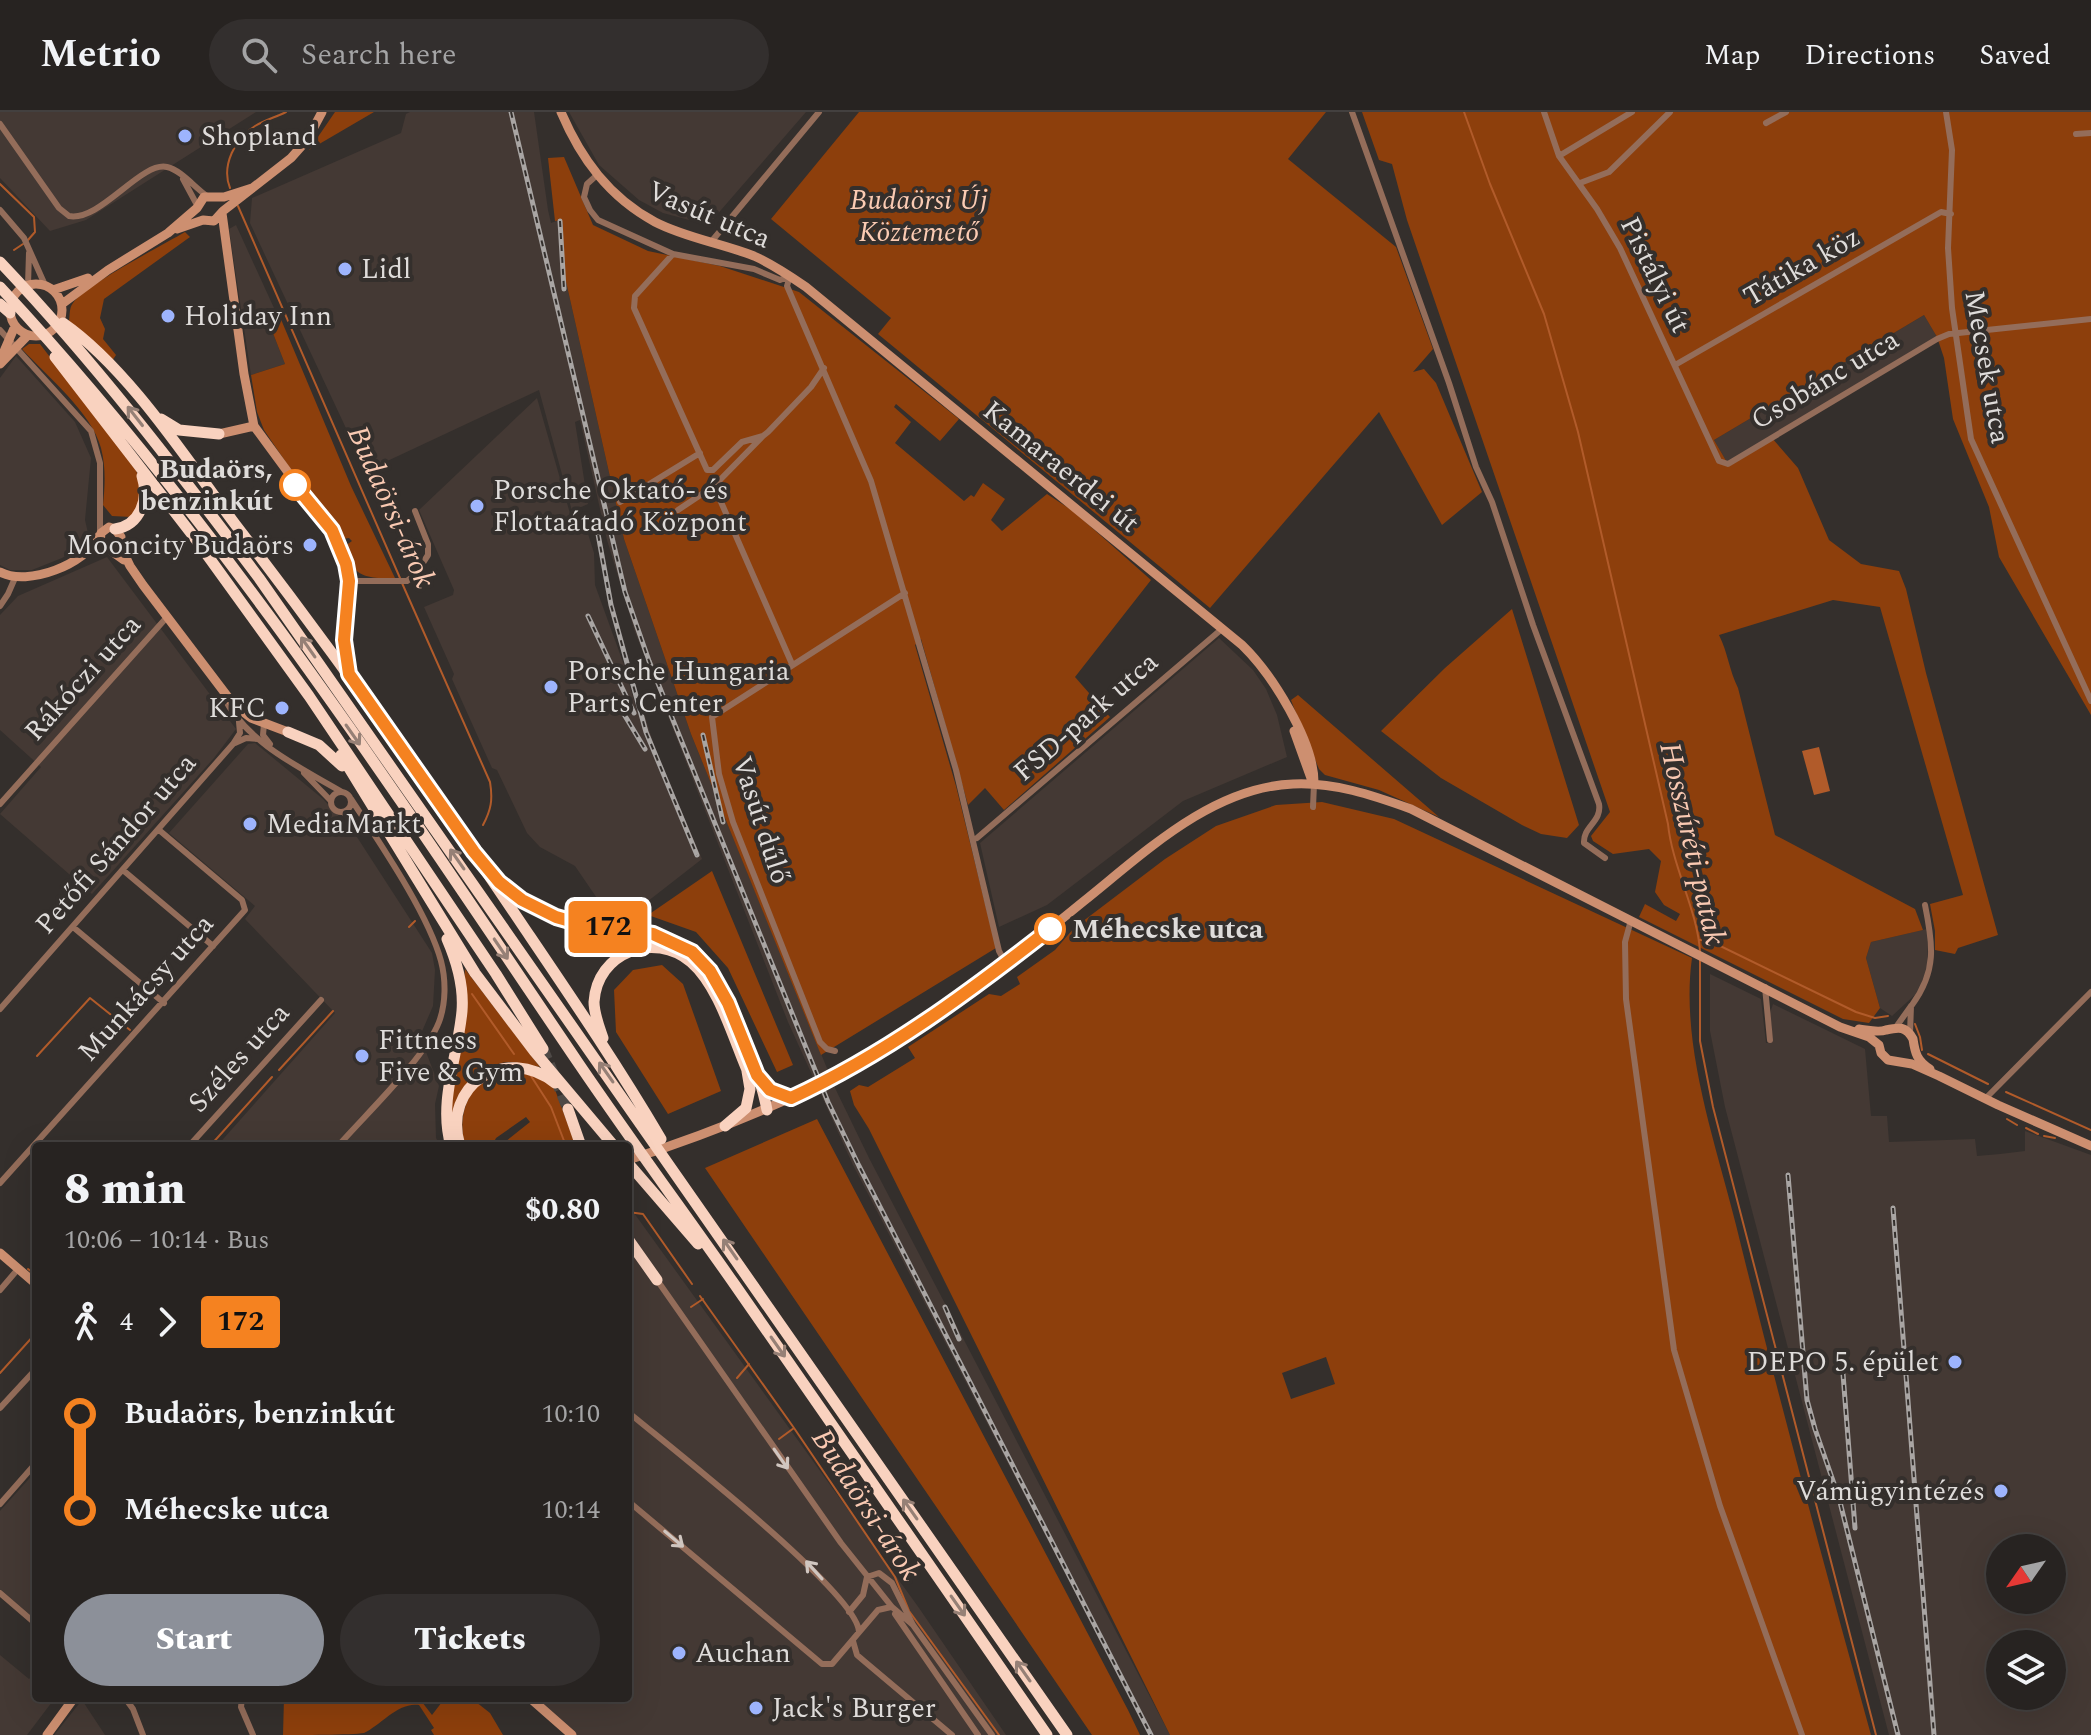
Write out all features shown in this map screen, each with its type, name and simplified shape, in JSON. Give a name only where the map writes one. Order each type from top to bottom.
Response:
[{"type":"highway","points":[[0,262],[132,412],[259,578],[1067,1735]]},
{"type":"highway","points":[[0,287],[107,407],[231,564],[393,790],[617,1120],[734,1283],[1047,1735]]},
{"type":"highway","points":[[0,304],[10,313]]},
{"type":"highway","points":[[48,313],[71,328],[96,351],[169,426],[219,434]]},
{"type":"highway","points":[[30,320],[71,380],[197,541],[279,656],[392,817],[543,1049]]},
{"type":"highway","points":[[146,405],[349,674],[474,852],[617,1067],[663,1141],[667,1159]]},
{"type":"highway","points":[[114,528],[125,527],[145,501],[140,467]]},
{"type":"highway","points":[[349,581],[344,640],[349,674]]},
{"type":"highway","points":[[279,656],[475,973],[572,1106],[580,1142]]},
{"type":"highway","points":[[288,732],[329,752],[365,795]]},
{"type":"highway","points":[[474,852],[510,892],[545,913],[577,923],[653,934],[692,952],[710,971],[728,1003],[767,1110]]},
{"type":"highway","points":[[432,906],[454,955],[461,987],[462,1009],[447,1107],[451,1142]]},
{"type":"highway","points":[[617,1067],[594,1011],[595,993],[604,972],[616,959],[639,948],[655,946],[677,952],[703,974],[752,1072],[770,1090],[796,1096]]},
{"type":"highway","points":[[459,1142],[456,1123],[460,1102],[476,1082],[492,1072],[516,1067],[537,1071],[610,1142]]},
{"type":"highway","points":[[725,1126],[746,1108],[752,1072]]},
{"type":"highway","points":[[632,1166],[734,1283]]},
{"type":"highway","points":[[632,1245],[657,1280]]},
{"type":"street","points":[[168,233],[218,219],[299,150],[322,112]]},
{"type":"street","name":"Vasút utca","points":[[561,112],[580,152],[621,199],[655,222],[757,257],[790,276]]},
{"type":"street","points":[[711,242],[819,112]]},
{"type":"street","points":[[1352,112],[1478,473],[1492,502],[1599,804],[1599,817],[1585,834],[1584,843],[1605,858]]},
{"type":"street","name":"Pistályi út","points":[[1544,112],[1559,156],[1610,228],[1719,461]]},
{"type":"street","points":[[1559,156],[1632,112]]},
{"type":"street","points":[[1580,183],[1609,172],[1670,112]]},
{"type":"street","points":[[1766,123],[1786,112]]},
{"type":"street","name":"Mecsek utca","points":[[1946,112],[1952,150],[1948,248],[1955,335],[1971,439],[2091,701]]},
{"type":"street","points":[[0,124],[59,208],[73,217],[92,211],[155,168],[166,166],[222,203],[254,426],[337,539],[349,581],[407,581],[415,575],[428,555],[428,544],[415,511]]},
{"type":"street","points":[[2076,134],[2091,133]]},
{"type":"street","points":[[597,175],[587,184],[584,193],[587,206],[594,215],[620,231],[673,254],[754,269],[780,280],[790,276]]},
{"type":"street","points":[[182,176],[197,207],[226,245]]},
{"type":"street","points":[[62,304],[108,270],[168,233],[212,197],[252,188]]},
{"type":"street","points":[[0,210],[18,228],[29,245],[49,288],[62,304],[62,317],[55,329],[45,335],[28,335],[15,326],[10,313],[15,295],[28,285],[29,245]]},
{"type":"street","name":"Tátika köz","points":[[1675,365],[1868,256],[1926,219],[1941,212],[1951,214]]},
{"type":"street","points":[[673,254],[635,296],[634,308],[707,470],[713,470],[742,442],[763,436]]},
{"type":"street","points":[[28,285],[49,288],[108,270]]},
{"type":"street","points":[[790,276],[787,286],[863,456],[956,770],[999,951],[1006,964]]},
{"type":"street","name":"Kamaraerdei út","points":[[790,276],[1223,628],[1263,667],[1287,708],[1314,770],[1314,784]]},
{"type":"street","name":"Csobánc utca","points":[[1719,461],[1728,464],[1937,339],[2091,319]]},
{"type":"street","points":[[0,362],[15,326]]},
{"type":"street","points":[[0,330],[91,431],[100,463],[100,543],[112,547],[130,566],[240,711],[288,732]]},
{"type":"street","points":[[0,362],[28,335]]},
{"type":"street","points":[[678,510],[714,486],[811,387],[824,368]]},
{"type":"street","points":[[219,434],[254,426]]},
{"type":"street","points":[[620,502],[700,453]]},
{"type":"street","points":[[714,486],[792,664]]},
{"type":"street","points":[[0,572],[15,578],[43,574],[84,554],[112,547],[121,537],[104,521],[98,510]]},
{"type":"street","points":[[84,554],[103,530],[114,528]]},
{"type":"street","points":[[0,606],[15,578]]},
{"type":"street","name":"Vasút dűlő","points":[[835,1051],[827,1049],[820,1042],[733,822],[719,774],[712,717],[905,593]]},
{"type":"street","name":"Rákóczi utca","points":[[0,804],[167,617]]},
{"type":"street","name":"FSD-park utca","points":[[977,838],[1223,628]]},
{"type":"street","points":[[220,688],[239,722],[258,739],[347,793],[417,908],[437,949],[444,976],[444,995],[438,1023],[423,1048],[341,1142]]},
{"type":"street","name":"Kamaraerdei út","points":[[1287,708],[1300,754],[1314,784]]},
{"type":"street","name":"Petőfi Sándor utca","points":[[0,1009],[233,744],[240,733],[239,722]]},
{"type":"street","points":[[264,724],[263,735],[274,750]]},
{"type":"street","name":"Petőfi Sándor utca","points":[[233,744],[246,738],[258,739]]},
{"type":"street","points":[[1290,784],[1301,771],[1300,754]]},
{"type":"street","points":[[289,760],[331,801],[334,808],[374,837]]},
{"type":"street","points":[[632,1160],[767,1110],[846,1071],[922,1025],[1006,964],[1148,850],[1196,816],[1252,792],[1290,784],[1350,789],[1411,809],[1834,1022],[1870,1031],[1891,1029],[1910,1033]]},
{"type":"street","points":[[1313,807],[1314,784]]},
{"type":"street","points":[[331,801],[334,794],[342,792]]},
{"type":"street","points":[[343,812],[350,807],[351,799]]},
{"type":"street","name":"Munkácsy utca","points":[[37,1142],[164,1003],[241,915],[245,905],[159,830]]},
{"type":"street","points":[[124,871],[213,946]]},
{"type":"street","points":[[1912,1005],[1924,988],[1932,959],[1925,905]]},
{"type":"street","points":[[1631,920],[1625,942],[1626,999],[1671,1339],[1720,1506],[1802,1735]]},
{"type":"street","points":[[73,927],[164,1003]]},
{"type":"street","points":[[1765,987],[1770,1040]]},
{"type":"street","points":[[1985,1099],[2091,992]]},
{"type":"street","name":"Széles utca","points":[[193,1142],[321,1000]]},
{"type":"street","points":[[1879,1045],[1911,1006],[1913,1050],[1901,1061]]},
{"type":"street","points":[[1834,1022],[1869,1037],[1879,1045],[1885,1058],[1939,1076],[2091,1146]]},
{"type":"street","points":[[1913,1050],[1922,1063],[1939,1076]]},
{"type":"street","name":"Munkácsy utca","points":[[0,1183],[32,1148]]},
{"type":"street","points":[[0,1253],[32,1281]]},
{"type":"street","points":[[0,1290],[18,1269]]},
{"type":"street","points":[[657,1280],[819,1513],[892,1607],[978,1735]]},
{"type":"street","points":[[0,1408],[32,1373]]},
{"type":"street","points":[[632,1415],[800,1556],[840,1600],[857,1623],[859,1632]]},
{"type":"street","points":[[0,1504],[32,1468]]},
{"type":"street","points":[[632,1504],[822,1664],[832,1664],[878,1610],[892,1607]]},
{"type":"street","points":[[867,1577],[879,1573],[888,1578],[913,1625],[992,1735]]},
{"type":"street","points":[[849,1612],[860,1602],[867,1577]]},
{"type":"street","points":[[0,1593],[32,1621]]},
{"type":"street","points":[[840,1600],[860,1602]]},
{"type":"street","points":[[892,1607],[913,1625]]},
{"type":"street","points":[[853,1641],[857,1655],[952,1735]]},
{"type":"street","points":[[841,1655],[857,1655]]},
{"type":"street","points":[[47,1735],[71,1702]]},
{"type":"street","points":[[128,1702],[143,1735]]},
{"type":"street","points":[[242,1702],[253,1735]]},
{"type":"street","points":[[535,1702],[572,1735]]},
{"type":"shaded area","points":[[0,112],[256,112],[86,220],[50,231],[0,178]]},
{"type":"shaded area","points":[[534,112],[548,210],[551,223],[562,219],[565,277],[624,539],[691,734],[835,1088],[1170,1735],[1149,1735],[853,1165],[788,1022],[635,632],[607,540],[580,420],[575,422],[588,504],[572,511],[539,390],[366,471],[250,223],[252,198],[401,133],[406,114]]},
{"type":"shaded area","points":[[569,112],[806,112],[708,225],[663,213],[639,200],[599,165]]},
{"type":"shaded area","points":[[236,225],[274,308],[269,323],[285,364],[251,375],[229,229]]},
{"type":"shaded area","points":[[1924,315],[1937,337],[1728,464],[1714,440]]},
{"type":"shaded area","points":[[16,356],[75,422],[91,458],[85,520],[90,542],[32,570],[10,570],[0,565],[0,378]]},
{"type":"shaded area","points":[[537,398],[573,524],[584,521],[594,553],[595,585],[637,711],[643,710],[656,752],[702,859],[634,912],[603,907],[575,866],[540,847],[527,833],[497,770],[492,768],[424,607],[453,595],[454,590],[419,510]]},
{"type":"shaded area","points":[[107,557],[236,729],[214,758],[92,894],[0,814],[41,767],[0,730],[0,615],[18,596]]},
{"type":"shaded area","points":[[1219,638],[1253,670],[1266,689],[1277,715],[1287,757],[1183,801],[1047,905],[999,927],[980,843]]},
{"type":"shaded area","points":[[255,743],[323,799],[355,834],[432,953],[435,970],[433,1006],[420,1036],[439,1086],[435,1104],[438,1142],[221,1142],[335,1013],[245,919],[255,906],[169,833],[248,744]]},
{"type":"shaded area","points":[[1819,747],[1830,791],[1814,795],[1802,751]]},
{"type":"shaded area","points":[[1927,929],[1928,963],[1919,991],[1892,1016],[1880,1008],[1866,958],[1871,942]]},
{"type":"shaded area","points":[[1710,974],[1761,999],[1766,1043],[1773,1042],[1770,1013],[1773,1004],[1865,1049],[1871,1116],[1887,1116],[1889,1142],[1975,1139],[1977,1156],[2025,1151],[2025,1131],[2091,1155],[2091,1735],[1889,1735],[1725,1107],[1710,1031]]},
{"type":"shaded area","points":[[632,1213],[919,1608],[1006,1735],[575,1735],[536,1702],[632,1702]]},
{"type":"shaded area","points":[[32,1475],[32,1617],[0,1589],[0,1511]]},
{"type":"shaded area","points":[[0,1655],[29,1679],[32,1676],[32,1702],[52,1702],[27,1735],[0,1735]]},
{"type":"shaded area","points":[[83,1702],[105,1735],[55,1735]]},
{"type":"green space","points":[[335,112],[374,112],[309,150]]},
{"type":"green space","name":"Budaörsi Új Köztemető","points":[[859,112],[1326,112],[1288,159],[1396,247],[1433,349],[1413,372],[1424,369],[1436,383],[1482,492],[1442,525],[1379,412],[1210,608],[878,334],[891,318],[771,219]]},
{"type":"green space","points":[[1362,112],[2091,112],[2091,715],[1999,557],[1989,507],[1953,419],[1944,358],[1937,337],[1924,315],[1714,440],[1728,464],[1772,438],[1798,468],[1829,540],[1861,564],[1899,571],[1998,935],[1958,948],[1955,954],[1935,950],[1930,904],[1963,895],[1880,607],[1833,600],[1719,635],[1738,688],[1775,835],[1915,909],[1923,930],[1871,942],[1866,958],[1880,1008],[1869,1023],[1843,1019],[1639,917],[1645,904],[1676,921],[1680,914],[1664,905],[1655,892],[1661,861],[1649,849],[1613,854],[1593,841],[1591,836],[1610,812],[1407,220],[1392,164],[1379,160]]},
{"type":"green space","points":[[564,157],[593,225],[648,251],[720,266],[799,292],[959,419],[940,441],[896,404],[894,407],[911,422],[895,443],[964,501],[971,495],[974,497],[983,483],[1005,499],[991,520],[1002,531],[1047,494],[1073,511],[1151,580],[1075,677],[1110,717],[1004,810],[985,788],[968,805],[921,639],[915,645],[956,786],[996,948],[821,1055],[691,734],[624,539],[565,277],[562,220],[555,221],[548,158]]},
{"type":"green space","points":[[185,232],[190,237],[104,299],[100,318],[105,329],[103,339],[116,355],[112,361],[69,321],[72,305],[80,295],[108,276]]},
{"type":"green space","points":[[273,315],[280,317],[351,486],[395,578],[371,577],[356,570],[345,546],[352,541],[342,539],[264,430],[257,412],[251,375],[285,364],[269,323]]},
{"type":"green space","points":[[29,344],[40,344],[136,470],[144,493],[132,517],[112,516],[103,505],[104,462],[96,435],[79,408],[22,349]]},
{"type":"green space","points":[[1512,609],[1579,825],[1567,838],[1541,834],[1522,825],[1441,778],[1381,731],[1445,668]]},
{"type":"green space","points":[[1298,695],[1439,817],[1379,790],[1325,775],[1319,769],[1291,700]]},
{"type":"green space","points":[[1322,802],[1394,819],[1692,958],[1691,1024],[1702,1092],[1871,1735],[1170,1735],[869,1129],[854,1105],[850,1091],[859,1085],[868,1087],[915,1058],[908,1047],[989,994],[1001,996],[1020,984],[1017,977],[1055,950],[1074,928],[1165,859],[1216,826],[1276,805]],"holes":[[[1326,1357],[1335,1384],[1291,1399],[1282,1373]]]},
{"type":"green space","points":[[712,871],[793,1065],[777,1072],[728,968],[696,932],[648,915]]},
{"type":"green space","points":[[662,965],[683,984],[721,1091],[668,1114],[616,1032],[614,990],[633,970]]},
{"type":"green space","points":[[465,969],[540,1067],[509,1062],[488,1069],[473,1084],[450,1123]]},
{"type":"green space","points":[[509,1072],[530,1072],[554,1087],[575,1142],[505,1142],[530,1122],[526,1117],[494,1142],[464,1142],[462,1124],[472,1093],[487,1078]]},
{"type":"green space","points":[[817,1119],[1140,1735],[1092,1735],[705,1168]]},
{"type":"green space","points":[[284,1702],[422,1702],[432,1715],[442,1702],[476,1702],[490,1713],[503,1735],[434,1735],[431,1730],[434,1728],[419,1705],[411,1705],[397,1710],[364,1733],[283,1735]]},
{"type":"waterway","name":"Budaörsi-árok","points":[[230,188],[227,171],[232,153],[241,138],[255,126],[286,112]]},
{"type":"waterway","name":"Hosszúréti-patak","points":[[1464,112],[1544,314],[1578,432],[1670,840],[1695,921],[1700,952]]},
{"type":"waterway","points":[[0,184],[34,217],[35,232],[28,240]]},
{"type":"waterway","name":"Budaörsi-árok","points":[[238,206],[400,578]]},
{"type":"waterway","points":[[14,250],[23,244]]},
{"type":"waterway","name":"Budaörsi-árok","points":[[402,583],[490,782],[491,805],[483,825]]},
{"type":"waterway","name":"Budaörsi-árok","points":[[409,927],[415,921]]},
{"type":"waterway","points":[[1699,940],[1708,940],[1856,1012],[1875,1018],[1888,1016]]},
{"type":"waterway","name":"Hosszúréti-patak","points":[[1700,959],[1700,1041],[1713,1107],[1876,1735]]},
{"type":"waterway","name":"Budaörsi-árok","points":[[472,994],[514,1054]]},
{"type":"waterway","points":[[37,1056],[90,998],[130,1030]]},
{"type":"waterway","points":[[279,1070],[333,1011]]},
{"type":"waterway","points":[[1915,1024],[1922,1050]]},
{"type":"waterway","points":[[1928,1054],[1988,1084]]},
{"type":"waterway","name":"Budaörsi-árok","points":[[531,1076],[551,1107],[564,1142]]},
{"type":"waterway","points":[[214,1142],[272,1077]]},
{"type":"waterway","points":[[2006,1092],[2091,1130]]},
{"type":"waterway","points":[[2007,1119],[2017,1125]]},
{"type":"waterway","points":[[2026,1128],[2038,1134]]},
{"type":"waterway","points":[[2044,1136],[2055,1138]]},
{"type":"waterway","name":"Budaörsi-árok","points":[[632,1213],[643,1214],[692,1284]]},
{"type":"waterway","points":[[28,1269],[32,1272]]},
{"type":"waterway","name":"Budaörsi-árok","points":[[700,1296],[895,1577],[909,1611],[999,1735]]},
{"type":"waterway","points":[[691,1307],[703,1299]]},
{"type":"waterway","points":[[0,1373],[32,1337]]},
{"type":"waterway","points":[[737,1378],[749,1364]]},
{"type":"waterway","points":[[779,1439],[794,1428]]},
{"type":"tunnel","points":[[543,1049],[568,1109]]},
{"type":"railway","points":[[511,112],[625,592],[649,661],[828,1102],[1151,1735]]},
{"type":"railway","points":[[560,221],[564,289]]},
{"type":"railway","points":[[596,523],[611,605],[646,732],[697,855]]},
{"type":"railway","points":[[588,616],[634,713]]},
{"type":"railway","points":[[616,701],[645,749]]},
{"type":"railway","points":[[703,735],[723,822]]},
{"type":"railway","points":[[1788,1175],[1807,1400],[1839,1498],[1898,1735]]},
{"type":"railway","points":[[1893,1208],[1934,1735]]},
{"type":"railway","points":[[945,1307],[959,1339]]},
{"type":"railway","points":[[1842,1361],[1855,1528]]},
{"type":"bus line","name":"172","points":[[295,485],[332,530],[346,564],[349,581],[344,640],[349,674],[474,852],[510,892],[545,913],[577,923],[642,931],[677,943],[692,952],[710,971],[728,1003],[757,1075],[775,1093],[791,1098],[892,1045],[981,984],[1050,929]]},
{"type":"place","name":"Shopland","points":[[185,136]]},
{"type":"place","name":"Lidl","points":[[345,269]]},
{"type":"place","name":"Holiday Inn","points":[[168,316]]},
{"type":"place","name":"Budaörs, benzinkút","points":[[295,485]]},
{"type":"place","name":"Porsche Oktató- és Flottaátadó Központ","points":[[477,506]]},
{"type":"place","name":"Mooncity Budaörs","points":[[310,545]]},
{"type":"place","name":"Porsche Hungaria Parts Center","points":[[551,687]]},
{"type":"place","name":"KFC","points":[[282,708]]},
{"type":"place","name":"MediaMarkt","points":[[250,824]]},
{"type":"place","name":"Méhecske utca","points":[[1050,929]]},
{"type":"place","name":"Fittness Five & Gym","points":[[362,1056]]},
{"type":"place","name":"DEPO 5. épület","points":[[1955,1362]]},
{"type":"place","name":"Vámügyintézés","points":[[2001,1491]]},
{"type":"place","name":"Auchan","points":[[679,1653]]},
{"type":"place","name":"Jack's Burger","points":[[756,1708]]}]
